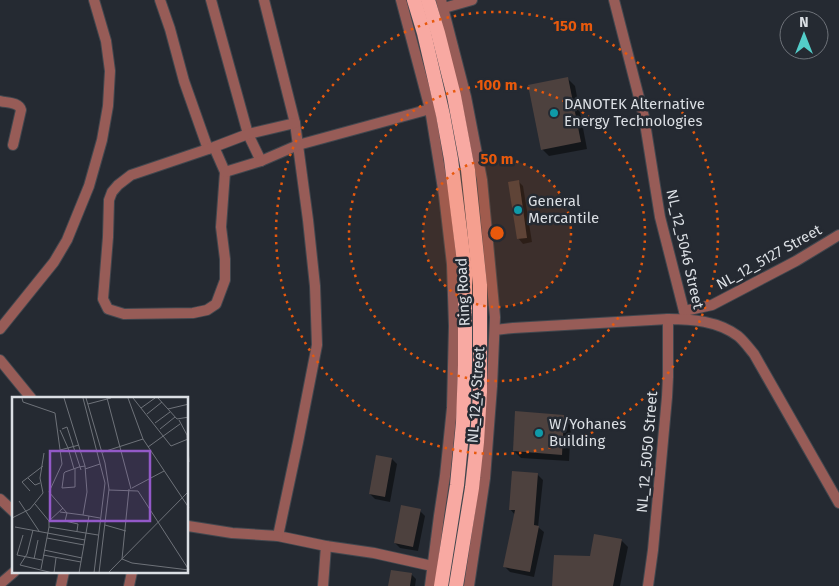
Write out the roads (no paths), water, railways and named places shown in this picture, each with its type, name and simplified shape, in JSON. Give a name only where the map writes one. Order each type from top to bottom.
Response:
[{"type":"highway","name":"Ring Road","points":[[414,0],[424,33],[443,115],[466,270],[463,424],[457,485],[441,586]]},
{"type":"highway","name":"Ring Road","points":[[428,0],[454,96],[468,170],[480,285],[481,383],[472,488],[456,586]]},
{"type":"street","points":[[0,329],[54,262],[67,240],[89,186],[102,140],[108,106],[110,71],[106,41],[94,0]]},
{"type":"street","points":[[160,0],[184,81],[211,148],[225,172],[220,227],[225,259],[225,280],[216,304],[207,310],[193,313],[124,314],[108,309],[103,299],[109,200],[118,184],[132,175],[211,148],[248,134],[295,123]]},
{"type":"street","points":[[211,0],[248,134],[261,161]]},
{"type":"street","points":[[264,0],[295,123],[315,286],[317,345],[278,536]]},
{"type":"street","points":[[401,0],[430,109],[444,195],[452,264],[454,326],[452,408],[430,586]]},
{"type":"street","points":[[442,4],[472,0]]},
{"type":"street","name":"NL_12_5046 Street","points":[[614,0],[644,117],[660,218],[685,315],[726,329],[739,337],[754,354],[839,503]]},
{"type":"street","name":"NL_12_4 Street","points":[[442,4],[466,97],[482,180],[495,316],[485,478],[469,586]]},
{"type":"street","points":[[0,101],[17,104],[21,110],[13,146]]},
{"type":"street","points":[[225,172],[261,161],[298,145],[430,109]]},
{"type":"street","name":"NL_12_5127 Street","points":[[685,315],[712,305],[796,261],[839,235]]},
{"type":"street","points":[[495,330],[668,319],[685,315]]},
{"type":"street","name":"NL_12_5050 Street","points":[[648,586],[667,397],[668,319]]},
{"type":"street","points":[[0,360],[30,397]]},
{"type":"street","points":[[0,499],[12,510]]},
{"type":"street","points":[[189,526],[232,533],[278,536],[374,553],[432,566]]},
{"type":"street","points":[[322,586],[326,546]]},
{"type":"street","points":[[0,584],[12,574]]},
{"type":"place","name":"DANOTEK Alternative Energy Technologies","points":[[554,113]]},
{"type":"place","name":"General Mercantile","points":[[518,210]]},
{"type":"place","name":"W/Yohanes Building","points":[[539,433]]}]
